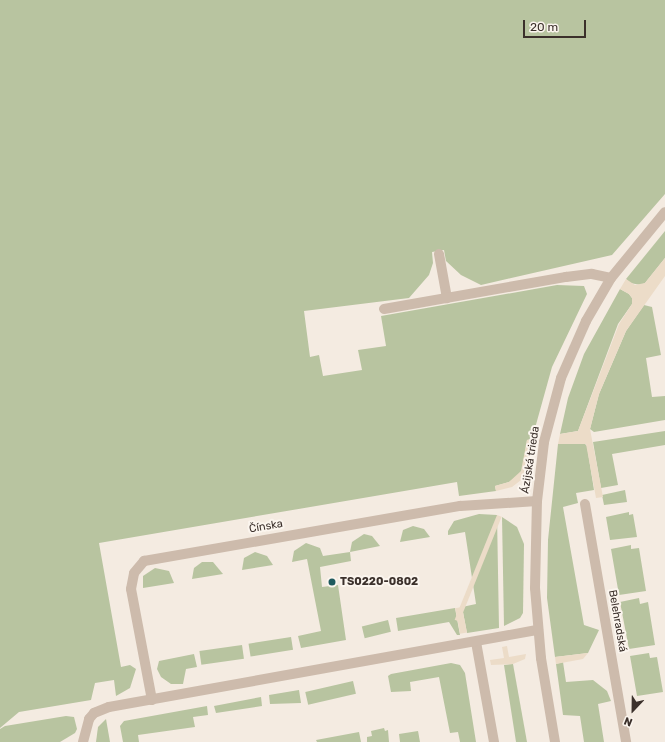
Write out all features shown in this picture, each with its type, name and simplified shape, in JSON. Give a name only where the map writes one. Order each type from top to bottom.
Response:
[{"type":"street","name":"Ázijská trieda","points":[[555,742],[538,630],[534,549],[537,501],[544,442],[561,378],[586,321],[611,278],[665,212]]},
{"type":"street","points":[[439,254],[447,298]]},
{"type":"street","points":[[384,309],[566,277],[592,274],[611,278]]},
{"type":"street","name":"Čínska","points":[[152,700],[131,589],[134,573],[144,561],[460,506],[537,501]]},
{"type":"street","name":"Belehradská","points":[[584,504],[626,742]]},
{"type":"street","points":[[83,742],[86,727],[94,713],[109,707],[538,630]]},
{"type":"street","points":[[476,642],[494,742]]},
{"type":"green space","points":[[0,0],[665,0],[665,194],[612,255],[481,285],[461,275],[446,261],[444,250],[432,252],[433,263],[429,275],[409,298],[304,311],[310,357],[319,355],[323,376],[362,370],[358,350],[386,346],[381,316],[557,285],[584,286],[587,294],[552,367],[532,439],[527,440],[522,471],[509,482],[495,486],[496,491],[459,496],[457,482],[99,543],[121,667],[130,665],[136,669],[130,688],[116,696],[114,680],[95,683],[91,700],[19,712],[0,728]]},
{"type":"green space","points":[[665,231],[665,258],[645,283],[641,285],[630,283],[626,279]]},
{"type":"green space","points":[[620,289],[629,294],[632,298],[632,304],[618,324],[578,431],[560,434],[568,398],[584,354]]},
{"type":"green space","points":[[644,305],[652,307],[661,355],[646,358],[652,397],[665,396],[665,420],[594,432],[590,429],[599,394],[626,331]]},
{"type":"green space","points":[[665,431],[665,445],[612,454],[618,485],[601,488],[593,442]]},
{"type":"green space","points":[[583,442],[587,446],[594,490],[576,493],[578,503],[563,507],[584,625],[599,630],[588,653],[555,657],[547,598],[548,540],[558,444]]},
{"type":"green space","points":[[625,490],[627,502],[604,505],[602,495]]},
{"type":"green space","points":[[629,512],[629,515],[633,514],[637,537],[610,540],[606,517]]},
{"type":"green space","points":[[479,514],[497,515],[499,628],[467,633],[462,607],[476,604],[465,532],[448,535],[448,531],[454,521]]},
{"type":"green space","points":[[502,517],[517,527],[524,544],[523,613],[520,618],[504,626]]},
{"type":"green space","points":[[413,526],[424,529],[430,537],[400,542],[403,530]]},
{"type":"green space","points":[[364,534],[372,536],[380,546],[350,552],[352,542]]},
{"type":"green space","points":[[306,543],[320,548],[323,556],[350,552],[351,561],[320,567],[322,587],[338,585],[346,640],[301,648],[298,636],[321,631],[307,559],[292,562],[294,551]]},
{"type":"green space","points":[[631,545],[631,549],[639,548],[646,591],[619,595],[611,549]]},
{"type":"green space","points":[[255,552],[267,556],[273,565],[242,570],[244,558]]},
{"type":"green space","points":[[202,562],[213,562],[223,574],[192,579],[194,568]]},
{"type":"green space","points":[[155,568],[169,571],[174,583],[143,588],[143,576]]},
{"type":"green space","points":[[639,598],[640,604],[648,602],[655,645],[629,649],[620,602]]},
{"type":"green space","points":[[455,608],[460,635],[457,635],[449,622],[398,631],[396,618]]},
{"type":"green space","points":[[388,620],[391,632],[365,638],[362,627]]},
{"type":"green space","points":[[291,637],[293,650],[251,657],[249,644]]},
{"type":"green space","points":[[242,645],[244,659],[201,665],[199,651]]},
{"type":"green space","points":[[649,653],[650,658],[657,657],[663,692],[637,696],[630,656]]},
{"type":"green space","points":[[194,654],[197,667],[186,669],[183,684],[171,684],[161,677],[157,669],[159,661]]},
{"type":"green space","points":[[563,662],[566,682],[593,680],[607,691],[611,701],[598,704],[604,742],[584,742],[580,716],[563,715],[556,664]]},
{"type":"green space","points":[[451,663],[460,665],[465,673],[476,742],[460,742],[458,732],[450,733],[439,677],[410,682],[411,691],[391,692],[388,676],[391,674]]},
{"type":"green space","points":[[513,664],[527,742],[516,742],[504,665]]},
{"type":"green space","points":[[353,681],[356,694],[308,705],[305,692]]},
{"type":"green space","points":[[299,690],[301,703],[270,704],[269,695]]},
{"type":"green space","points":[[261,697],[262,706],[216,713],[214,706]]},
{"type":"green space","points":[[207,706],[208,715],[193,717],[195,727],[138,735],[139,742],[123,742],[120,726],[124,721]]},
{"type":"green space","points":[[66,716],[74,717],[77,729],[75,733],[60,742],[0,742],[0,729],[5,726]]},
{"type":"green space","points":[[106,719],[110,742],[96,742],[98,727]]},
{"type":"green space","points":[[384,728],[385,731],[388,730],[389,742],[367,742],[367,737],[372,736],[371,731]]},
{"type":"green space","points":[[418,731],[420,742],[400,742],[399,734]]},
{"type":"green space","points":[[359,732],[361,742],[317,742],[316,740]]},
{"type":"shaded area","points":[[665,258],[665,276],[626,331],[599,394],[590,429],[603,497],[596,498],[586,444],[558,444],[560,434],[578,431],[619,324],[632,304],[632,298],[629,294],[620,289],[626,279],[635,285],[645,283]]},
{"type":"shaded area","points":[[532,439],[525,477],[512,487],[496,491],[495,486],[509,482],[521,471],[527,440]]},
{"type":"shaded area","points":[[497,515],[502,517],[459,622],[455,620]]},
{"type":"shaded area","points":[[462,607],[467,633],[460,634],[455,608]]},
{"type":"shaded area","points":[[507,646],[509,657],[526,654],[525,659],[513,664],[491,665],[490,660],[504,658],[502,647]]},
{"type":"shaded area","points":[[588,653],[583,659],[556,664],[555,657]]},
{"type":"place","name":"TS0220-0802","points":[[332,582]]}]
